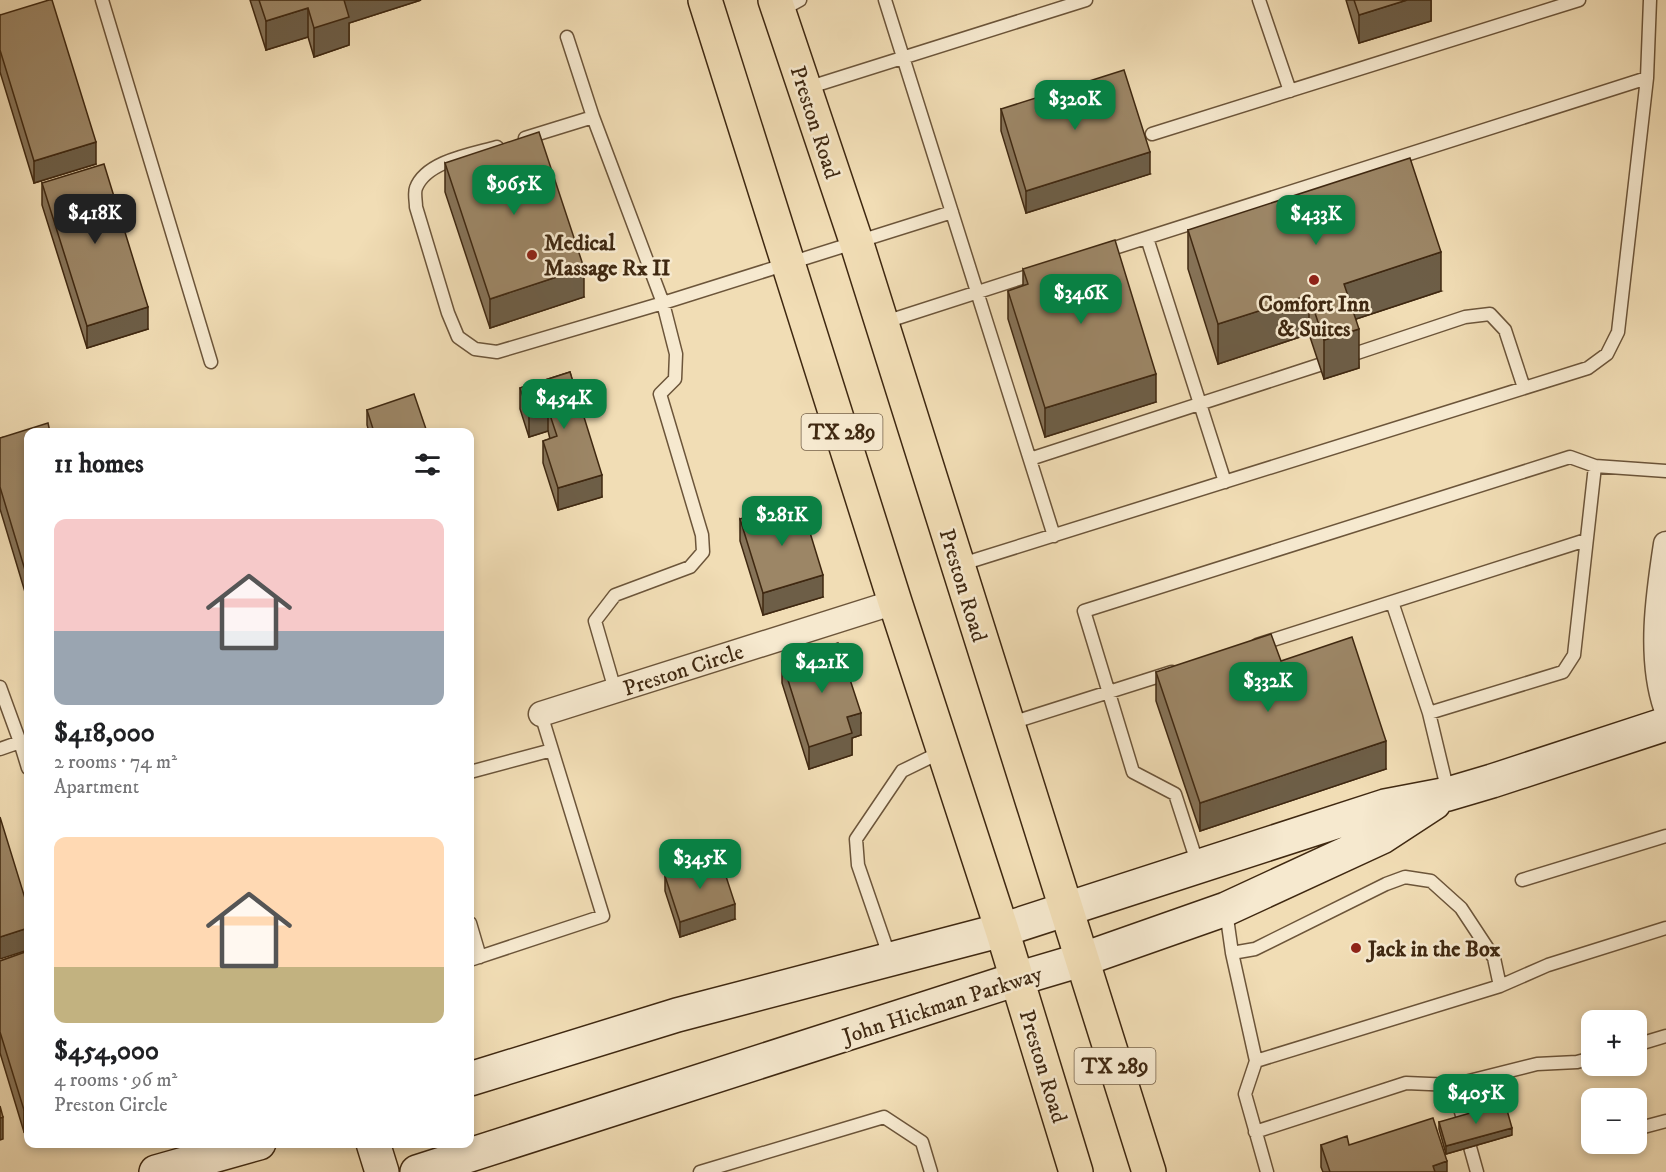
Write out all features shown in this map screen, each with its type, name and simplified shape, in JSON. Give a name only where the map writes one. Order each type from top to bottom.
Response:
[{"type":"main road","name":"Preston Road","points":[[705,0],[895,602],[1002,930],[1076,1172]]},
{"type":"main road","name":"Preston Road","points":[[785,4],[805,88],[856,241],[1149,1172]]},
{"type":"street","points":[[1666,544],[1658,594],[1656,642],[1662,698],[1666,708]]},
{"type":"street","name":"Preston Circle","points":[[541,714],[895,602]]},
{"type":"street","name":"John Hickman Parkway","points":[[474,1078],[677,1015],[1002,930],[1385,806],[1448,794],[1666,724]]},
{"type":"street","name":"John Hickman Parkway","points":[[417,1172],[1081,960],[1226,909],[1382,837],[1448,794]]},
{"type":"street","points":[[156,1172],[241,1148]]},
{"type":"street","points":[[375,1148],[382,1172]]},
{"type":"lane","points":[[102,0],[211,362]]},
{"type":"lane","points":[[885,0],[1054,536]]},
{"type":"lane","points":[[805,88],[1086,0]]},
{"type":"lane","points":[[1259,0],[1290,91]]},
{"type":"lane","points":[[1152,134],[1579,0]]},
{"type":"lane","points":[[958,566],[1588,368],[1607,354],[1618,332],[1647,78],[1650,0]]},
{"type":"lane","points":[[567,37],[593,117],[663,303],[676,354],[675,379],[660,393],[702,535],[703,552],[690,567],[615,595],[595,621],[615,690]]},
{"type":"lane","points":[[1090,256],[1647,78]]},
{"type":"lane","points":[[593,117],[446,162],[427,172],[416,189],[416,207],[448,313],[458,337],[475,349],[497,352],[663,303],[952,212]]},
{"type":"lane","points":[[1147,238],[1225,482]]},
{"type":"lane","points":[[882,323],[1045,270]]},
{"type":"lane","points":[[1354,354],[1465,317],[1490,315],[1505,330],[1524,388]]},
{"type":"lane","points":[[1030,459],[1319,365]]},
{"type":"lane","points":[[1198,866],[1175,794],[1132,772],[1084,611],[1570,457],[1595,466],[1666,471]]},
{"type":"lane","points":[[1429,713],[1563,672],[1574,655],[1595,466]]},
{"type":"lane","points":[[1245,649],[1586,540]]},
{"type":"lane","points":[[1392,602],[1429,713],[1448,794]]},
{"type":"lane","points":[[1007,724],[1188,667]]},
{"type":"lane","points":[[0,687],[24,755]]},
{"type":"lane","points":[[475,958],[603,916],[541,714]]},
{"type":"lane","points":[[0,749],[20,742]]},
{"type":"lane","points":[[474,771],[552,750]]},
{"type":"lane","points":[[890,959],[858,865],[856,839],[902,771],[944,751]]},
{"type":"lane","points":[[1522,880],[1666,836]]},
{"type":"lane","points":[[1232,953],[1254,949],[1386,884],[1406,877],[1431,881],[1461,908],[1494,958],[1500,986]]},
{"type":"lane","points":[[1226,909],[1232,953],[1256,1061],[1245,1094],[1267,1172]]},
{"type":"lane","points":[[1256,1061],[1500,986],[1548,965],[1666,928]]},
{"type":"lane","points":[[1647,1042],[1666,1036]]},
{"type":"lane","points":[[1255,1132],[1406,1083],[1453,1085],[1537,1064],[1581,1061]]},
{"type":"lane","points":[[1453,1085],[1464,1122]]},
{"type":"lane","points":[[700,1172],[884,1117],[922,1142],[931,1172]]},
{"type":"lane","points":[[1647,1126],[1666,1120]]},
{"type":"lane","points":[[1470,1147],[1477,1172]]},
{"type":"building","points":[[52,0],[96,142],[34,161],[0,50],[0,15]]},
{"type":"building","points":[[259,0],[344,0],[349,17],[314,28],[308,8],[266,21]]},
{"type":"building","points":[[1354,0],[1407,0],[1359,15]]},
{"type":"building","points":[[1124,70],[1150,152],[1026,191],[1001,109]]},
{"type":"building","points":[[539,132],[584,268],[490,299],[445,163]]},
{"type":"building","name":"Comfort Inn & Suites","points":[[1410,158],[1441,252],[1344,284],[1359,329],[1324,340],[1309,295],[1218,324],[1188,230]]},
{"type":"building","points":[[104,164],[148,307],[87,326],[42,183]]},
{"type":"building","points":[[1115,240],[1156,374],[1045,408],[1008,291],[1028,284],[1023,269]]},
{"type":"building","points":[[570,372],[602,475],[558,488],[543,441],[557,436],[548,409],[529,415],[520,388]]},
{"type":"building","points":[[414,394],[426,428],[373,428],[367,410]]},
{"type":"building","points":[[48,423],[49,428],[32,428]]},
{"type":"building","points":[[24,430],[24,567],[0,487],[0,438]]},
{"type":"building","points":[[800,500],[823,575],[763,593],[740,519]]},
{"type":"building","points":[[1271,634],[1281,661],[1352,637],[1386,741],[1200,803],[1156,672]]},
{"type":"building","points":[[838,643],[861,713],[847,717],[852,733],[809,747],[782,661]]},
{"type":"building","points":[[0,817],[24,895],[24,929],[0,937]]},
{"type":"building","points":[[720,858],[735,904],[680,922],[665,876]]},
{"type":"building","points":[[24,952],[24,1110],[0,1032],[0,961]]},
{"type":"building","points":[[1505,1103],[1512,1128],[1446,1146],[1439,1122]]},
{"type":"building","points":[[1433,1118],[1447,1161],[1433,1166],[1435,1172],[1330,1172],[1321,1145],[1347,1136],[1349,1145]]},
{"type":"place","name":"Medical Massage Rx II","points":[[532,255]]},
{"type":"place","name":"Comfort Inn & Suites","points":[[1314,280]]},
{"type":"place","name":"Jack in the Box","points":[[1356,948]]}]
